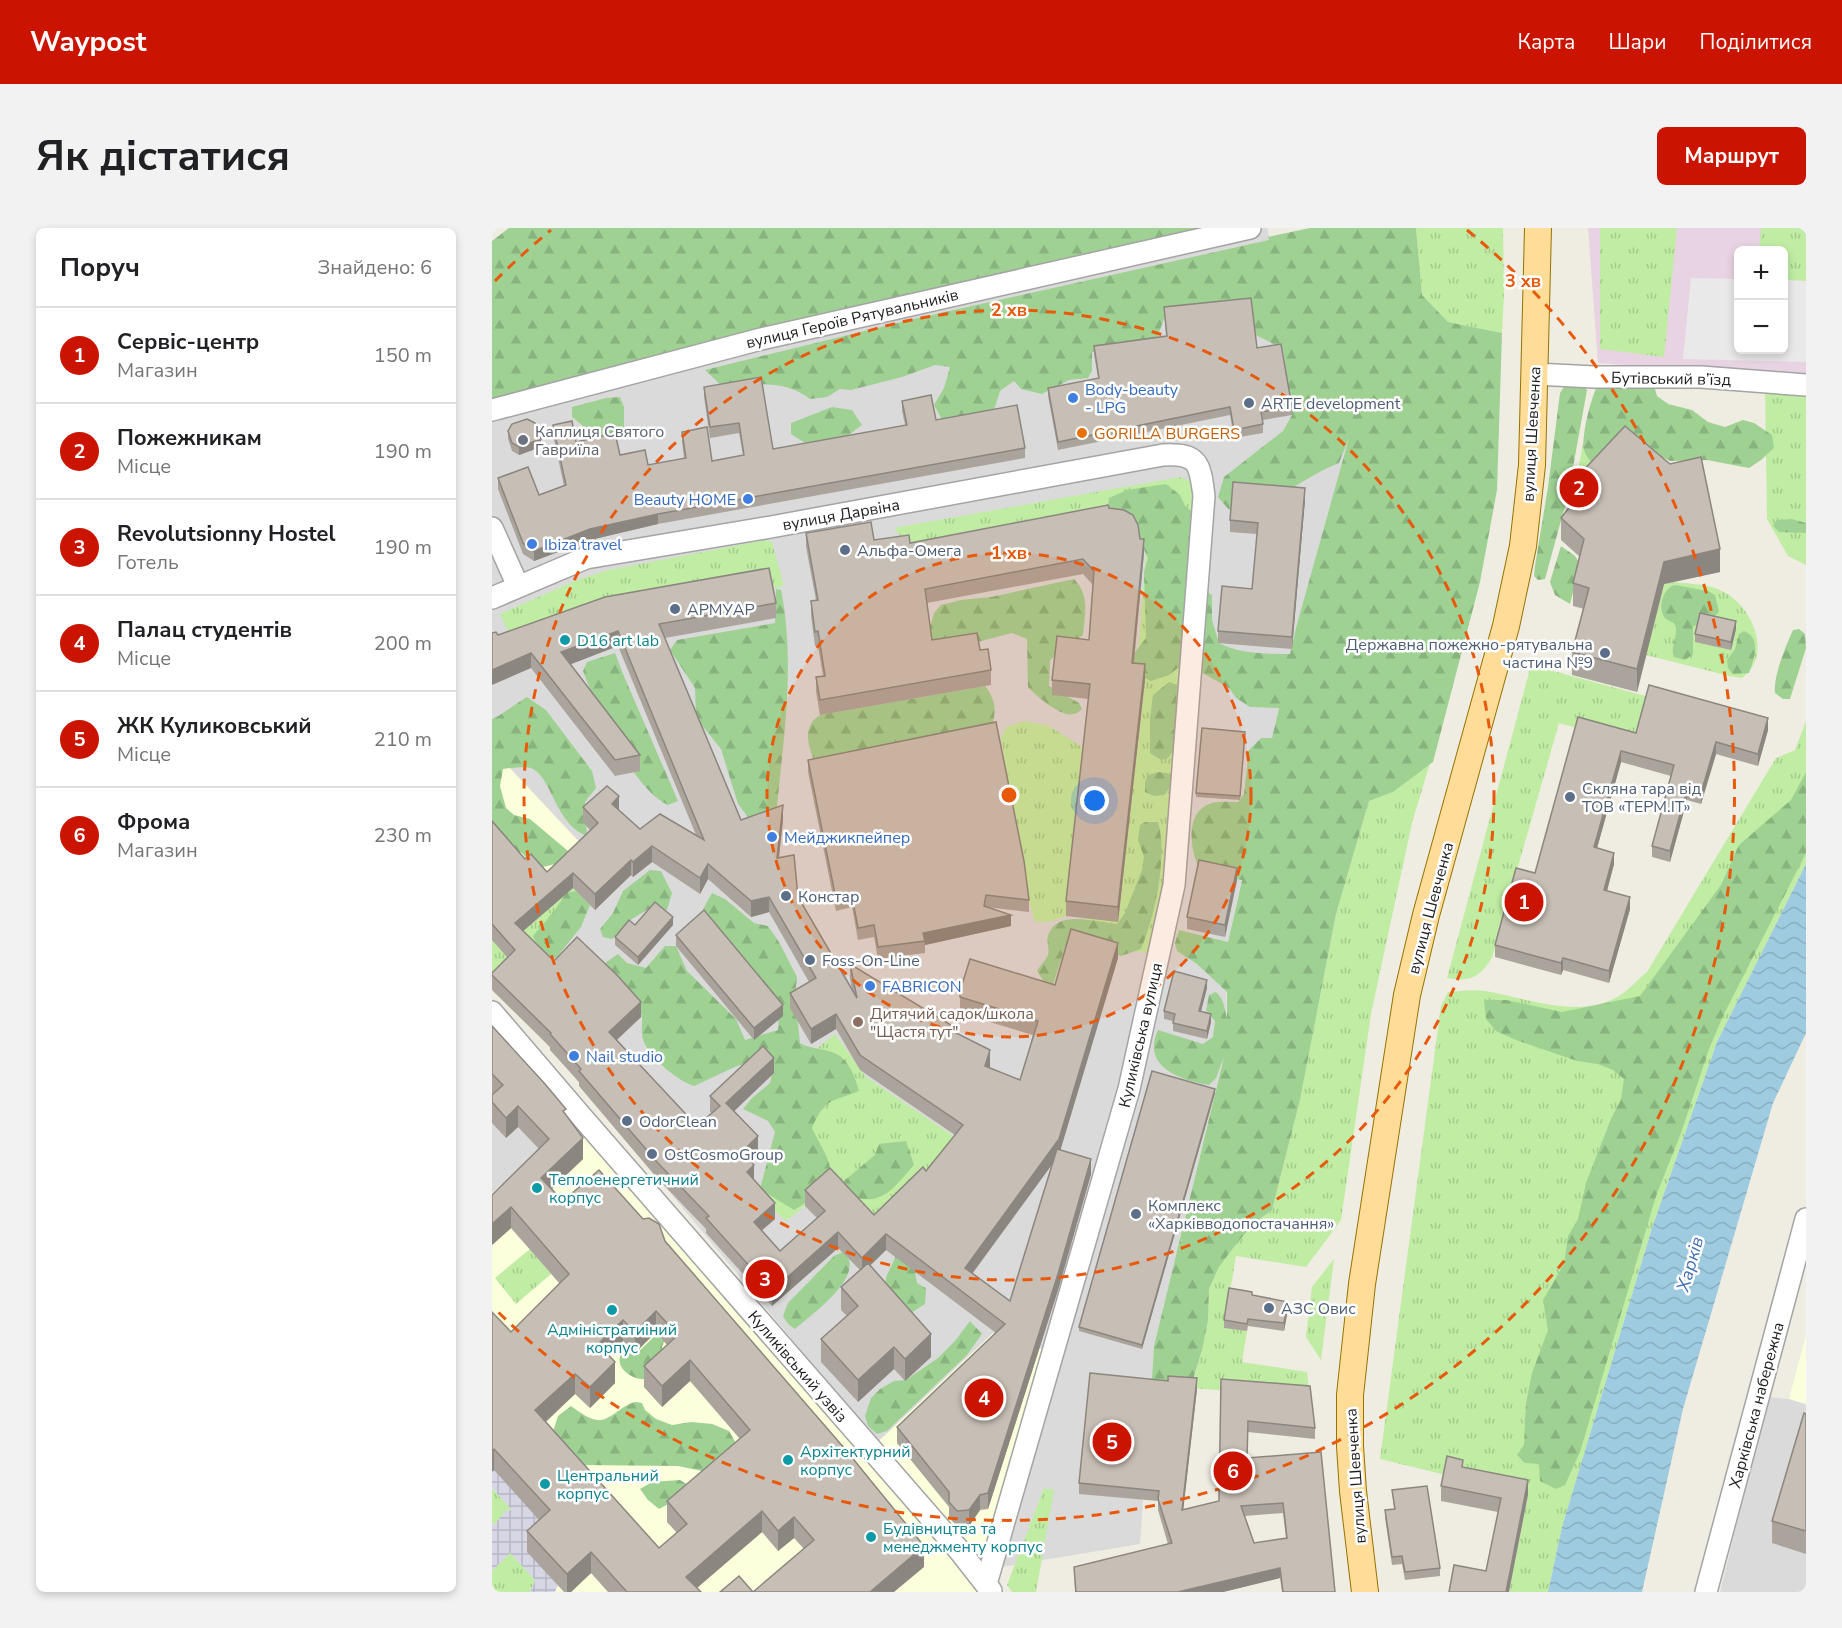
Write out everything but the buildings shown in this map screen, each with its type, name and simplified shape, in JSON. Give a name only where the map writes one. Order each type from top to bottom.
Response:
[{"type":"main road","name":"вулиця Шевченка","points":[[1365,1592],[1350,1446],[1350,1395],[1362,1284],[1407,995],[1426,915],[1506,626],[1522,546],[1532,465],[1538,228]]},
{"type":"street","name":"вулиця Героїв Рятувальників","points":[[492,410],[761,339],[1250,228]]},
{"type":"street","name":"Бутівський в’їзд","points":[[1535,374],[1594,377],[1701,377],[1806,385]]},
{"type":"street","name":"вулиця Дарвіна","points":[[492,598],[586,558],[771,527],[1163,454],[1183,454],[1195,461]]},
{"type":"street","name":"Куликівська вулиця","points":[[989,1588],[1129,1089],[1174,885],[1204,496],[1201,476],[1195,461]]},
{"type":"street","points":[[492,528],[518,586]]},
{"type":"street","name":"Куликівський узвіз","points":[[492,1012],[959,1550],[989,1588]]},
{"type":"street","name":"Харківська набережна","points":[[1706,1592],[1806,1219]]},
{"type":"shaded area","points":[[1186,228],[1267,228],[1308,380],[1352,428],[1297,624],[1226,951],[1227,1044],[1154,1346],[1140,1544],[983,1570],[492,978],[492,416]]},
{"type":"shaded area","points":[[1588,228],[1806,228],[1806,378],[1598,363]]},
{"type":"shaded area","points":[[1691,278],[1734,279],[1734,354],[1788,354],[1788,280],[1806,281],[1806,362],[1683,359]]},
{"type":"shaded area","points":[[492,749],[586,849],[492,977]]},
{"type":"shaded area","points":[[492,1039],[566,1130],[492,1193]]},
{"type":"shaded area","points":[[575,1124],[865,1454],[993,1333],[1061,1355],[994,1592],[492,1592],[492,1193]]},
{"type":"shaded area","points":[[1806,1335],[1806,1404],[1789,1399]]},
{"type":"shaded area","points":[[1768,1397],[1789,1399],[1806,1404],[1806,1592],[1720,1592]]},
{"type":"shaded area","points":[[492,1467],[550,1531],[528,1552],[558,1585],[555,1592],[530,1592],[535,1580],[510,1553],[492,1571],[492,1523],[495,1524],[507,1509],[509,1511],[511,1509],[492,1488]]},
{"type":"green space","points":[[509,228],[1237,228],[492,403],[492,241]]},
{"type":"green space","points":[[1310,228],[1416,228],[1422,295],[1448,322],[1502,333],[1497,490],[1480,582],[1433,762],[1393,792],[1369,801],[1336,914],[1300,1100],[1272,1210],[1254,1223],[1234,1247],[1219,1267],[1209,1289],[1208,1321],[1188,1396],[1151,1392],[1154,1346],[1224,1057],[1216,1078],[1209,1085],[1198,1083],[1166,1070],[1155,1054],[1154,1043],[1158,1030],[1203,1044],[1213,1037],[1215,1021],[1206,1011],[1209,995],[1216,992],[1223,1001],[1227,1018],[1227,992],[1197,964],[1177,951],[1175,943],[1179,930],[1228,942],[1242,880],[1218,876],[1199,868],[1192,844],[1192,826],[1194,818],[1205,806],[1217,802],[1238,802],[1244,794],[1249,750],[1261,738],[1272,738],[1279,708],[1250,707],[1236,698],[1229,688],[1201,672],[1203,589],[1212,595],[1212,620],[1219,643],[1244,651],[1290,654],[1349,438],[1339,463],[1258,505],[1229,510],[1218,497],[1224,477],[1283,431],[1292,415],[1283,349],[1244,329],[1164,319],[1155,343],[1135,342],[1092,352],[1092,371],[1088,378],[1069,380],[1042,394],[1021,389],[1014,381],[1000,391],[993,413],[944,423],[934,405],[944,388],[950,367],[935,365],[902,377],[851,390],[840,389],[827,397],[810,399],[790,388],[768,384],[724,388],[705,370],[918,318],[1269,240],[1268,237]]},
{"type":"green space","points":[[1416,228],[1503,228],[1502,333],[1448,322],[1422,295]]},
{"type":"green space","points":[[1600,228],[1677,228],[1664,357],[1600,349]]},
{"type":"green space","points":[[1761,228],[1806,228],[1806,281],[1788,280],[1788,246],[1759,246]]},
{"type":"green space","points":[[1600,380],[1653,382],[1657,396],[1668,404],[1692,410],[1708,422],[1725,427],[1743,420],[1754,423],[1772,435],[1774,448],[1749,468],[1707,460],[1670,461],[1651,451],[1591,463],[1583,443],[1591,404]]},
{"type":"green space","points":[[1582,385],[1587,390],[1568,495],[1545,579],[1538,580],[1534,576],[1535,566],[1560,393],[1564,387]]},
{"type":"green space","points":[[1765,390],[1806,393],[1806,565],[1788,556],[1767,519]]},
{"type":"green space","points":[[620,397],[624,407],[624,437],[608,435],[590,437],[582,425],[572,417],[572,407],[606,398]]},
{"type":"green space","points":[[832,407],[852,410],[862,425],[835,445],[805,443],[791,434],[791,423]]},
{"type":"green space","points":[[1584,439],[1588,457],[1600,471],[1577,497],[1573,495]]},
{"type":"green space","points":[[1180,477],[1190,481],[1198,488],[1164,881],[1148,953],[1080,943],[1085,918],[1118,921],[1145,679],[1138,655],[1146,552],[1140,533],[911,550],[894,528]]},
{"type":"green space","points":[[1166,484],[1180,495],[1185,506],[1194,513],[1188,594],[1179,667],[1169,675],[1151,681],[1103,658],[1135,652],[1146,638],[1144,572],[1148,558],[1132,525],[1108,508],[1109,498],[1127,490]]},
{"type":"green space","points":[[1792,519],[1806,523],[1806,533],[1779,532],[1773,526],[1777,520]]},
{"type":"green space","points":[[765,540],[772,542],[784,586],[514,644],[500,614],[579,579],[609,570]]},
{"type":"green space","points":[[1561,546],[1575,556],[1580,564],[1570,604],[1555,595],[1550,582]]},
{"type":"green space","points":[[1074,579],[1084,598],[1083,635],[1050,660],[1049,686],[1079,703],[1082,709],[1074,714],[1062,713],[1042,700],[1028,687],[1027,639],[1012,633],[970,644],[840,645],[924,631],[931,624],[934,613],[941,605]]},
{"type":"green space","points":[[1676,582],[1717,589],[1733,598],[1742,607],[1750,619],[1758,644],[1757,657],[1752,669],[1742,678],[1646,655],[1664,584]]},
{"type":"green space","points":[[1675,585],[1708,591],[1715,595],[1719,612],[1693,627],[1693,654],[1685,660],[1674,657],[1676,628],[1665,618],[1661,604],[1664,594]]},
{"type":"green space","points":[[776,589],[781,590],[785,618],[788,675],[776,816],[751,821],[738,804],[721,749],[696,718],[695,688],[670,650],[677,640],[775,623]]},
{"type":"green space","points":[[1799,629],[1805,634],[1806,648],[1790,699],[1783,699],[1775,693],[1778,670],[1793,630]]},
{"type":"green space","points":[[1744,631],[1750,634],[1755,644],[1753,662],[1749,673],[1733,674],[1728,668],[1727,660],[1735,649],[1739,634]]},
{"type":"green space","points":[[615,653],[678,801],[668,805],[642,783],[629,765],[606,725],[583,671],[587,662]]},
{"type":"green space","points":[[1531,665],[1649,697],[1636,745],[1559,723],[1492,958],[1483,970],[1473,977],[1468,979],[1447,978]]},
{"type":"green space","points":[[1169,682],[1177,685],[1174,750],[1168,758],[1161,760],[1150,753],[1150,719],[1153,695]]},
{"type":"green space","points":[[985,686],[992,697],[995,708],[989,732],[814,761],[808,736],[811,724],[820,715]]},
{"type":"green space","points":[[527,697],[546,710],[592,771],[596,788],[585,802],[587,836],[568,822],[538,773],[528,767],[503,769],[500,786],[506,808],[514,815],[530,819],[568,851],[563,862],[539,868],[522,853],[513,850],[492,823],[492,719]]},
{"type":"green space","points":[[1025,721],[1049,726],[1082,747],[1066,916],[1049,922],[1035,922],[1026,891],[1001,738],[1006,727]]},
{"type":"green space","points":[[1806,721],[1806,864],[1717,1042],[1652,1228],[1562,1527],[1548,1592],[1509,1592],[1528,1495],[1380,1459],[1441,1006],[1448,992],[1467,990],[1485,991],[1570,1007],[1603,1003],[1623,994],[1647,972],[1776,758],[1795,750]]},
{"type":"green space","points":[[1430,763],[1412,823],[1371,1014],[1341,1220],[1306,1267],[1236,1256],[1224,1328],[1247,1331],[1242,1362],[1307,1372],[1310,1397],[1191,1388],[1208,1321],[1209,1289],[1219,1267],[1254,1223],[1272,1210],[1300,1100],[1336,914],[1369,801],[1393,792]]},
{"type":"green space","points":[[1159,772],[1172,774],[1171,786],[1164,795],[1154,796],[1145,792],[1145,782],[1148,775]]},
{"type":"green space","points":[[1806,772],[1806,853],[1723,1016],[1709,1049],[1681,1133],[1656,1196],[1580,1452],[1565,1485],[1556,1489],[1540,1481],[1539,1464],[1525,1463],[1517,1455],[1524,1445],[1526,1403],[1532,1373],[1548,1330],[1543,1300],[1564,1264],[1568,1236],[1578,1219],[1586,1183],[1621,1099],[1624,1079],[1613,1070],[1598,1064],[1577,1061],[1496,1031],[1486,1019],[1484,1000],[1506,1000],[1562,1012],[1640,996],[1721,885],[1739,845],[1791,800]]},
{"type":"green space","points":[[1145,822],[1158,822],[1162,851],[1155,903],[1141,949],[1121,956],[1071,944],[1065,947],[1053,985],[1044,982],[1037,971],[1048,955],[1048,938],[1053,927],[1060,922],[1078,919],[1117,924],[1125,913],[1142,870],[1144,857],[1138,840],[1140,825]]},
{"type":"green space","points":[[650,870],[661,871],[672,893],[667,910],[650,908],[627,922],[612,939],[603,937],[600,929],[613,913],[623,891]]},
{"type":"green space","points":[[570,885],[584,899],[497,983],[492,977],[492,939]]},
{"type":"green space","points":[[576,891],[590,905],[581,927],[556,958],[546,958],[533,936],[566,893]]},
{"type":"green space","points":[[712,893],[725,899],[754,923],[768,926],[797,977],[795,997],[800,1043],[835,1053],[841,1057],[849,1066],[859,1091],[830,1102],[817,1118],[812,1128],[829,1163],[828,1178],[819,1191],[794,1210],[760,1189],[775,1132],[768,1121],[743,1109],[770,1083],[774,1064],[760,1060],[737,1066],[694,1086],[687,1083],[670,1072],[654,1057],[644,1041],[640,1011],[610,987],[605,963],[618,954],[627,963],[646,968],[665,946],[676,946],[687,971],[736,1019],[745,1040],[778,1030],[779,1011],[703,909]]},
{"type":"green space","points":[[835,1034],[866,1077],[962,1142],[868,1225],[805,1206],[786,1221],[754,1193],[792,1142],[754,1099]]},
{"type":"green space","points":[[906,1141],[914,1165],[894,1187],[873,1199],[853,1197],[844,1181],[875,1155],[879,1144]]},
{"type":"green space","points":[[901,1245],[913,1260],[917,1283],[926,1288],[925,1304],[911,1313],[883,1292],[887,1275]]},
{"type":"green space","points":[[530,1249],[551,1274],[516,1304],[495,1278]]},
{"type":"green space","points":[[843,1252],[849,1260],[846,1279],[831,1298],[795,1329],[783,1316],[788,1303],[834,1256]]},
{"type":"green space","points":[[1334,1259],[1321,1360],[1306,1337],[1312,1287]]},
{"type":"green space","points":[[970,1321],[982,1334],[967,1355],[887,1431],[877,1434],[868,1426],[865,1416],[871,1398],[880,1389],[894,1381],[906,1380],[938,1358]]},
{"type":"green space","points":[[659,1332],[665,1338],[662,1347],[663,1356],[647,1379],[628,1374],[621,1365],[621,1354],[625,1349],[636,1354]]},
{"type":"green space","points":[[636,1402],[642,1403],[645,1410],[656,1419],[672,1425],[691,1422],[712,1424],[729,1431],[737,1445],[712,1473],[678,1466],[582,1465],[553,1432],[558,1416],[571,1406],[583,1415],[602,1420]]},
{"type":"green space","points":[[680,1480],[688,1485],[683,1496],[659,1509],[640,1489],[652,1482]]},
{"type":"green space","points":[[492,1488],[511,1509],[495,1524],[492,1523]]},
{"type":"green space","points":[[1044,1488],[1054,1490],[1036,1592],[1012,1592],[1007,1585]]},
{"type":"green space","points":[[510,1552],[535,1580],[530,1592],[492,1592],[492,1571]]},
{"type":"water","name":"Харків","points":[[1806,864],[1806,1033],[1773,1103],[1683,1409],[1642,1592],[1548,1592],[1562,1527],[1652,1228],[1717,1042]]},
{"type":"place","name":"Body-beauty - LPG","points":[[1073,398]]},
{"type":"place","name":"ARTE development","points":[[1249,403]]},
{"type":"place","name":"GORILLA BURGERS","points":[[1082,433]]},
{"type":"place","name":"Каплиця Святого Гавриїла","points":[[523,440]]},
{"type":"place","name":"Пожежникам","points":[[1579,488]]},
{"type":"place","name":"Beauty HOME","points":[[748,499]]},
{"type":"place","name":"Ibiza travel","points":[[532,544]]},
{"type":"place","name":"Альфа-Омега","points":[[845,550]]},
{"type":"place","name":"АРМУАР","points":[[675,609]]},
{"type":"place","name":"D16 art lab","points":[[565,640]]},
{"type":"place","name":"Державна пожежно-рятувальна частина №9","points":[[1605,653]]},
{"type":"place","name":"Скляна тара від ТОВ «ТЕРМ.ІТ»","points":[[1570,797]]},
{"type":"place","name":"Мейджикпейпер","points":[[772,837]]},
{"type":"place","name":"Констар","points":[[786,896]]},
{"type":"place","name":"Сервіс-центр","points":[[1524,902]]},
{"type":"place","name":"Foss-On-Line","points":[[810,960]]},
{"type":"place","name":"FABRICON","points":[[870,986]]},
{"type":"place","name":"Дитячий садок/школа \"Щастя тут\"","points":[[858,1022]]},
{"type":"place","name":"Nail studio","points":[[574,1056]]},
{"type":"place","name":"OdorClean","points":[[627,1121]]},
{"type":"place","name":"OstCosmoGroup","points":[[652,1154]]},
{"type":"place","name":"Теплоенергетичний корпус","points":[[537,1188]]},
{"type":"place","name":"Комплекс «Харківводопостачання»","points":[[1136,1214]]},
{"type":"place","name":"Revolutsionny Hostel","points":[[765,1279]]},
{"type":"place","name":"АЗС Овис","points":[[1269,1308]]},
{"type":"place","name":"Адміністратиіний корпус","points":[[612,1310]]},
{"type":"place","name":"Палац студентів","points":[[984,1398]]},
{"type":"place","name":"ЖК Куликовський","points":[[1112,1442]]},
{"type":"place","name":"Архітектурний корпус","points":[[788,1460]]},
{"type":"place","name":"Фрома","points":[[1233,1471]]},
{"type":"place","name":"Центральний корпус","points":[[545,1484]]},
{"type":"place","name":"Будівництва та менеджменту корпус","points":[[871,1537]]}]
